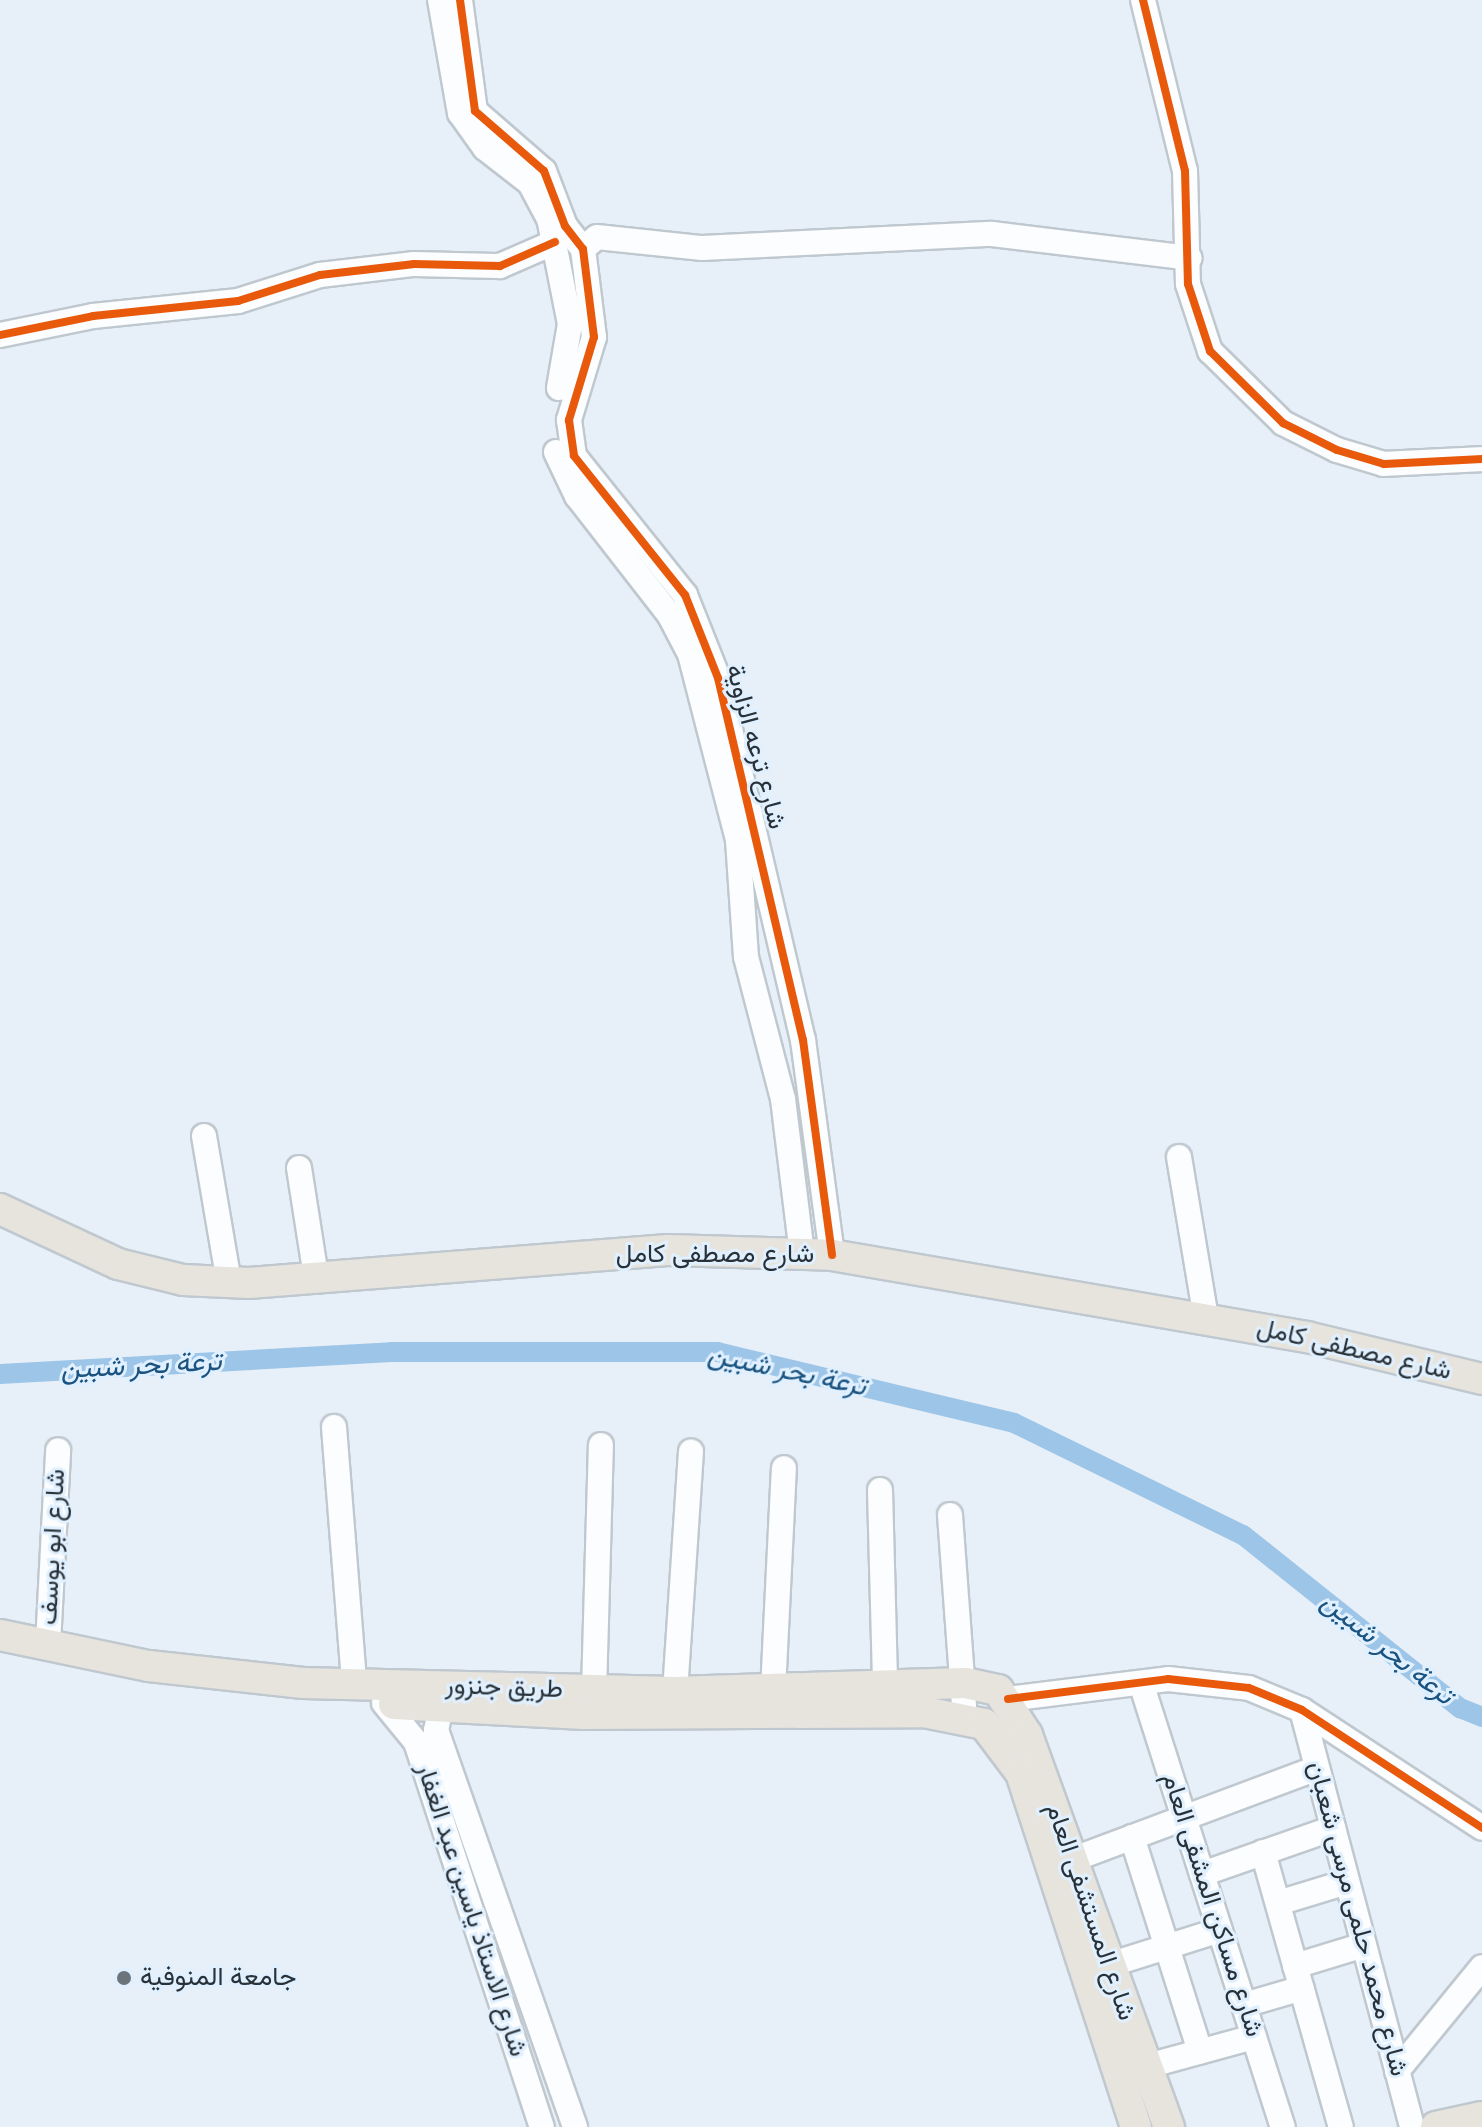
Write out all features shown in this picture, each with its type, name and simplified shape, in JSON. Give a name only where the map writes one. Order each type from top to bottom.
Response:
[{"type":"main road","name":"شارع مصطفى كامل","points":[[0,1209],[118,1264],[229,1283],[668,1250],[817,1255],[1206,1319],[1482,1379]]},
{"type":"main road","name":"طريق جنزور","points":[[0,1635],[200,1674],[594,1692],[773,1691],[965,1683],[1008,1699]]},
{"type":"main road","name":"طريق جنزور","points":[[0,1652],[216,1692],[441,1707],[974,1720]]},
{"type":"main road","name":"شارع المستشفى العام","points":[[1008,1699],[1074,1859],[1144,2067],[1169,2127]]},
{"type":"main road","name":"شارع المستشفى العام","points":[[974,1720],[1021,1773],[1136,2127]]},
{"type":"main road","points":[[1436,2127],[1482,2117]]},
{"type":"street","name":"شارع ترعه الزاوية","points":[[440,0],[460,113],[475,138],[538,193],[555,242],[570,336],[553,414],[555,447],[577,496],[669,614],[690,654],[738,840],[746,957],[783,1099],[817,1255]]},
{"type":"street","name":"شارع ترعه الزاوية","points":[[460,0],[475,111],[544,171],[565,226],[583,249],[594,337],[571,408],[570,444],[586,477],[685,595],[718,678],[803,1040],[817,1255]]},
{"type":"street","points":[[1143,0],[1185,171],[1190,296],[1210,351],[1283,423],[1384,464],[1482,459]]},
{"type":"street","points":[[583,249],[597,237],[730,248],[992,234],[1190,258]]},
{"type":"street","points":[[0,335],[93,316],[238,301],[320,275],[414,264],[500,266],[555,242]]},
{"type":"street","points":[[204,1136],[229,1283]]},
{"type":"street","points":[[1179,1157],[1206,1319]]},
{"type":"street","points":[[299,1168],[316,1276]]},
{"type":"street","points":[[334,1427],[354,1683]]},
{"type":"street","points":[[594,1692],[601,1445]]},
{"type":"street","name":"شارع ابو يوسف","points":[[48,1644],[58,1450]]},
{"type":"street","points":[[675,1692],[691,1452]]},
{"type":"street","points":[[773,1691],[784,1468]]},
{"type":"street","points":[[880,1490],[885,1687]]},
{"type":"street","points":[[950,1515],[965,1683],[974,1720]]},
{"type":"street","points":[[1008,1699],[1141,1683],[1223,1682],[1302,1710],[1482,1828]]},
{"type":"street","name":"شارع مساكن المشفى العام","points":[[1141,1683],[1283,2127]]},
{"type":"street","name":"شارع الاستاذ ياسين عبد الغفار","points":[[384,1703],[416,1742],[542,2127]]},
{"type":"street","name":"شارع الاستاذ ياسين عبد الغفار","points":[[441,1707],[436,1730],[575,2127]]},
{"type":"street","name":"شارع محمد حلمى مرسى شعبان","points":[[1302,1710],[1412,2127]]},
{"type":"street","points":[[1074,1859],[1317,1768]]},
{"type":"street","points":[[1202,1874],[1333,1828]]},
{"type":"street","points":[[1132,1837],[1200,2052]]},
{"type":"street","points":[[1263,1852],[1341,2127]]},
{"type":"street","points":[[1278,1903],[1347,1882]]},
{"type":"street","points":[[1109,1965],[1220,1930]]},
{"type":"street","points":[[1244,2005],[1364,1945]]},
{"type":"street","points":[[1397,2071],[1482,1967]]},
{"type":"street","points":[[512,2037],[540,2027]]},
{"type":"street","points":[[1144,2067],[1254,2037]]},
{"type":"waterway","name":"ترعة بحر شبين","points":[[0,1374],[391,1352],[717,1352],[1014,1423],[1243,1535],[1460,1708],[1482,1717]]},
{"type":"cycle path","points":[[460,0],[475,111],[544,171],[565,226],[583,249],[594,337],[569,420],[574,456],[685,595],[718,678],[803,1040],[832,1255]]},
{"type":"cycle path","points":[[1143,0],[1185,171],[1188,284],[1210,351],[1283,423],[1337,450],[1384,464],[1482,459]]},
{"type":"cycle path","points":[[0,335],[93,316],[238,301],[320,275],[414,264],[500,266],[555,242]]},
{"type":"cycle path","points":[[1008,1699],[1168,1679],[1249,1688],[1302,1710],[1482,1828]]},
{"type":"place","name":"جامعة المنوفية","points":[[124,1978]]}]
